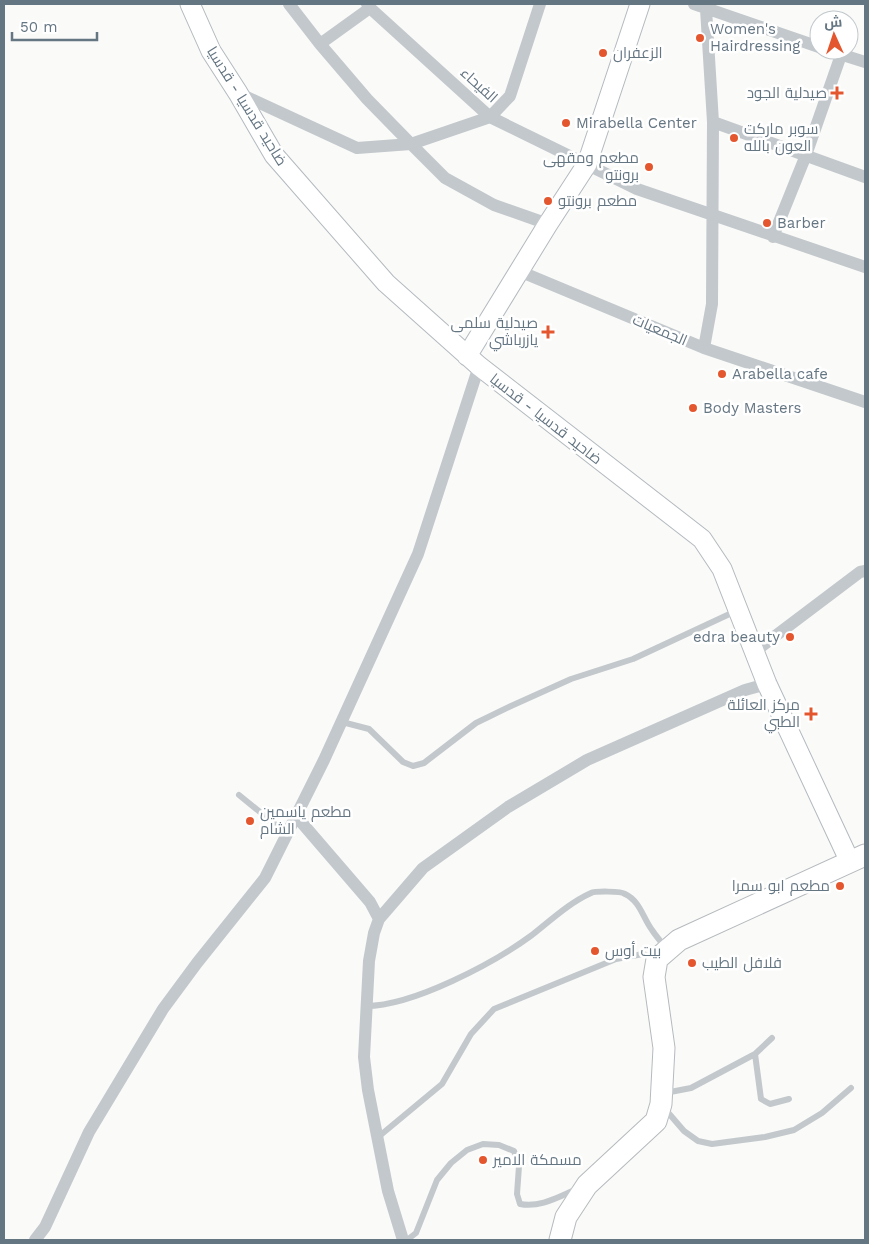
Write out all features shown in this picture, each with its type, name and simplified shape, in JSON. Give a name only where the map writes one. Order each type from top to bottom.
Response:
[{"type":"main road","name":"ضاحيد قدسيا - قدسيا","points":[[190,4],[211,51],[274,154],[386,283],[473,361],[702,539],[722,569],[766,684],[858,858]]},
{"type":"main road","points":[[473,361],[519,271],[587,164],[640,4]]},
{"type":"main road","points":[[560,1240],[566,1217],[587,1185],[656,1121],[661,1099],[664,1048],[654,977],[662,954],[679,940],[858,858]]},
{"type":"street","points":[[289,4],[367,99],[445,178],[494,205],[548,224]]},
{"type":"street","points":[[238,93],[358,148],[411,144],[490,117],[510,96],[540,4]]},
{"type":"street","name":"الجمعيات","points":[[519,271],[704,348],[712,304],[713,122],[703,5],[809,43]]},
{"type":"street","points":[[320,44],[369,6]]},
{"type":"street","name":"الفيحاء","points":[[369,6],[490,117],[587,164]]},
{"type":"street","points":[[773,237],[806,155],[839,60]]},
{"type":"street","points":[[713,122],[865,177]]},
{"type":"street","points":[[587,164],[637,189],[865,267]]},
{"type":"street","points":[[704,348],[865,402]]},
{"type":"street","points":[[35,1240],[44,1227],[89,1132],[163,1009],[265,878],[296,816],[342,722],[418,554],[473,361]]},
{"type":"street","points":[[754,652],[860,572],[865,571]]},
{"type":"street","points":[[405,1240],[388,1191],[368,1090],[364,1057],[369,961],[374,933],[379,919],[423,868],[508,807],[587,760],[746,690],[766,684]]},
{"type":"street","points":[[296,816],[370,902],[379,919]]},
{"type":"lane","points":[[342,722],[369,729],[404,762],[413,766],[424,764],[476,724],[502,710],[571,679],[633,659],[737,611]]},
{"type":"lane","points":[[239,795],[287,834]]},
{"type":"lane","points":[[366,1006],[381,1006],[456,979],[495,959],[593,892],[624,893],[639,906],[662,954],[643,954],[616,959],[494,1009],[470,1034],[442,1084],[377,1138]]},
{"type":"lane","points":[[772,1038],[755,1054],[691,1088],[661,1099],[684,1131],[698,1141],[712,1144],[765,1137],[794,1130],[822,1113],[851,1088]]},
{"type":"lane","points":[[755,1054],[761,1099],[770,1104],[789,1098]]},
{"type":"lane","points":[[405,1240],[416,1233],[437,1180],[450,1163],[467,1150],[484,1144],[499,1145],[514,1151],[519,1166],[517,1194],[520,1204],[531,1206],[547,1202],[587,1185]]},
{"type":"place","name":"Women's Hairdressing","points":[[700,38]]},
{"type":"place","name":"الزعفران","points":[[603,53]]},
{"type":"place","name":"صيدلية الجود","points":[[837,93]]},
{"type":"place","name":"Mirabella Center","points":[[566,123]]},
{"type":"place","name":"سوبر ماركت العون بالله","points":[[734,138]]},
{"type":"place","name":"مطعم ومقهى برونتو","points":[[649,167]]},
{"type":"place","name":"مطعم برونتو","points":[[548,201]]},
{"type":"place","name":"Barber","points":[[767,223]]},
{"type":"place","name":"صيدلية سلمى يازرباشي","points":[[548,332]]},
{"type":"place","name":"Arabella cafe","points":[[722,374]]},
{"type":"place","name":"Body Masters","points":[[693,408]]},
{"type":"place","name":"edra beauty","points":[[790,637]]},
{"type":"place","name":"مركز العائلة الطبي","points":[[811,714]]},
{"type":"place","name":"مطعم ياسمين الشام","points":[[250,821]]},
{"type":"place","name":"مطعم ابو سمرا","points":[[840,886]]},
{"type":"place","name":"بيت أوس","points":[[595,951]]},
{"type":"place","name":"فلافل الطيب","points":[[692,963]]},
{"type":"place","name":"مسمكة الامير","points":[[483,1160]]}]
